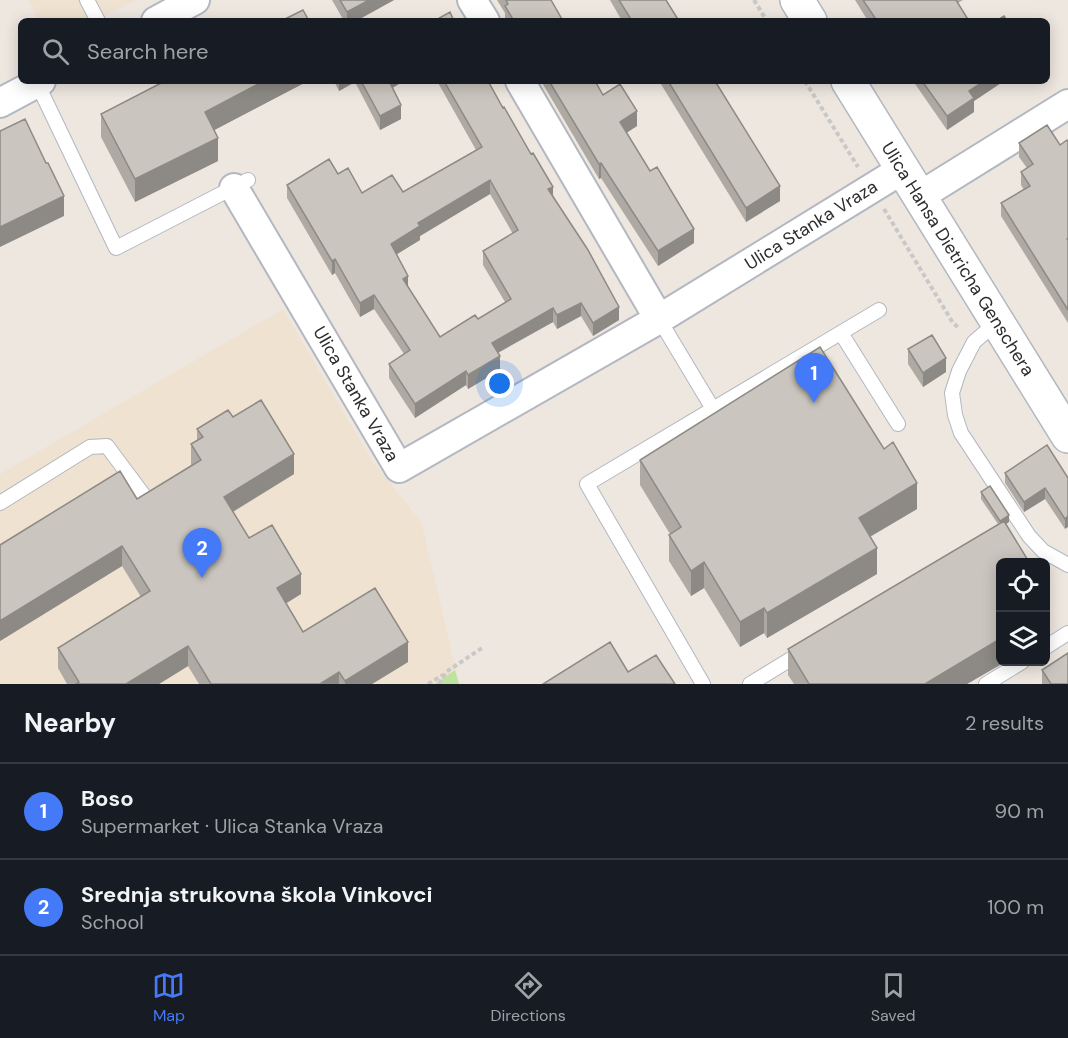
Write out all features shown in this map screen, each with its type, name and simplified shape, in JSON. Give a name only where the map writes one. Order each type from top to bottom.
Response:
[{"type":"main road","points":[[797,0],[808,18]]},
{"type":"main road","name":"Ulica Hansa Dietricha Genschera","points":[[850,84],[920,196],[986,332],[1068,436]]},
{"type":"street","points":[[162,18],[195,0]]},
{"type":"street","points":[[472,0],[483,18]]},
{"type":"street","points":[[0,103],[35,84]]},
{"type":"street","points":[[522,84],[659,319]]},
{"type":"street","points":[[920,196],[1068,105]]},
{"type":"street","name":"Ulica Stanka Vraza","points":[[241,184],[399,468],[659,319],[903,169]]},
{"type":"lane","points":[[87,0],[96,18]]},
{"type":"lane","points":[[40,84],[116,248],[241,184]]},
{"type":"lane","points":[[703,684],[586,484],[879,310]]},
{"type":"lane","points":[[659,319],[713,409]]},
{"type":"lane","points":[[986,332],[959,371],[952,393],[955,415],[961,433],[1029,536],[1043,551],[1068,566]]},
{"type":"lane","points":[[841,333],[898,424]]},
{"type":"lane","points":[[0,503],[90,447],[107,446],[148,501]]},
{"type":"lane","points":[[1050,644],[1068,633]]},
{"type":"lane","points":[[750,684],[812,646]]},
{"type":"lane","points":[[986,684],[1015,666]]},
{"type":"path","points":[[754,0],[765,18]]},
{"type":"path","points":[[807,84],[953,323],[986,332]]},
{"type":"path","points":[[428,684],[482,648]]},
{"type":"path","points":[[439,684],[446,672]]},
{"type":"shaded area","points":[[28,0],[137,0],[100,18],[37,18]]},
{"type":"shaded area","points":[[283,309],[372,461],[420,520],[459,684],[0,684],[0,474]]},
{"type":"green space","points":[[455,670],[459,684],[435,684]]},
{"type":"building","points":[[340,0],[369,0],[347,12]]},
{"type":"building","points":[[506,0],[551,0],[561,18],[512,18],[505,6],[508,4]]},
{"type":"building","points":[[619,0],[666,0],[677,18],[630,18]]},
{"type":"building","points":[[863,0],[956,0],[967,18],[875,18]]},
{"type":"building","points":[[303,10],[307,18],[287,18]]},
{"type":"building","points":[[450,12],[453,18],[439,18]]},
{"type":"building","points":[[159,84],[258,84],[205,112],[218,138],[135,179],[101,114]]},
{"type":"building","points":[[363,84],[390,84],[401,105],[380,116]]},
{"type":"building","points":[[446,84],[490,84],[553,187],[548,189],[588,250],[619,307],[593,323],[581,303],[557,315],[553,308],[492,343],[500,356],[468,375],[466,371],[415,404],[389,364],[410,350],[374,295],[360,303],[335,259],[332,261],[287,185],[329,159],[338,174],[348,168],[362,193],[392,175],[403,192],[482,147]],"holes":[[[490,180],[518,230],[483,251],[511,299],[478,319],[475,315],[440,337],[403,279],[408,276],[391,244],[420,226],[418,223]]]},
{"type":"building","points":[[551,84],[597,84],[603,95],[620,84],[637,111],[620,122],[650,171],[657,167],[694,229],[658,251],[601,163],[599,164]]},
{"type":"building","points":[[670,84],[717,84],[780,186],[746,208]]},
{"type":"building","points":[[924,84],[980,84],[969,91],[974,98],[947,116]]},
{"type":"building","points":[[25,119],[64,196],[0,227],[0,131]]},
{"type":"building","points":[[1047,125],[1060,145],[1067,140],[1068,142],[1068,310],[1001,203],[1030,186],[1021,172],[1033,164],[1019,143]]},
{"type":"building","points":[[932,335],[946,358],[923,373],[908,349]]},
{"type":"building","points":[[820,347],[884,449],[893,442],[917,483],[859,518],[877,548],[767,613],[764,608],[740,622],[704,562],[691,571],[669,535],[681,527],[640,460]]},
{"type":"building","points":[[261,400],[294,454],[224,497],[249,538],[272,525],[301,574],[277,588],[303,632],[375,588],[408,642],[345,681],[339,672],[320,684],[211,684],[188,646],[126,684],[76,684],[79,682],[58,648],[150,591],[122,546],[0,621],[0,545],[120,471],[137,499],[201,460],[191,444],[203,437],[197,429],[228,410],[233,417]]},
{"type":"building","points":[[1047,445],[1068,478],[1068,516],[1065,519],[1045,488],[1024,502],[1005,473]]},
{"type":"building","points":[[990,486],[1009,515],[1000,521],[981,492]]},
{"type":"building","points":[[1004,521],[1027,558],[996,558],[996,641],[925,684],[809,684],[788,649]]},
{"type":"building","points":[[610,642],[628,672],[656,655],[675,684],[543,684]]},
{"type":"building","points":[[1068,653],[1068,684],[1051,684],[1042,670]]},
{"type":"place","name":"Boso","points":[[814,403]]},
{"type":"place","name":"Srednja strukovna škola Vinkovci","points":[[202,578]]}]
